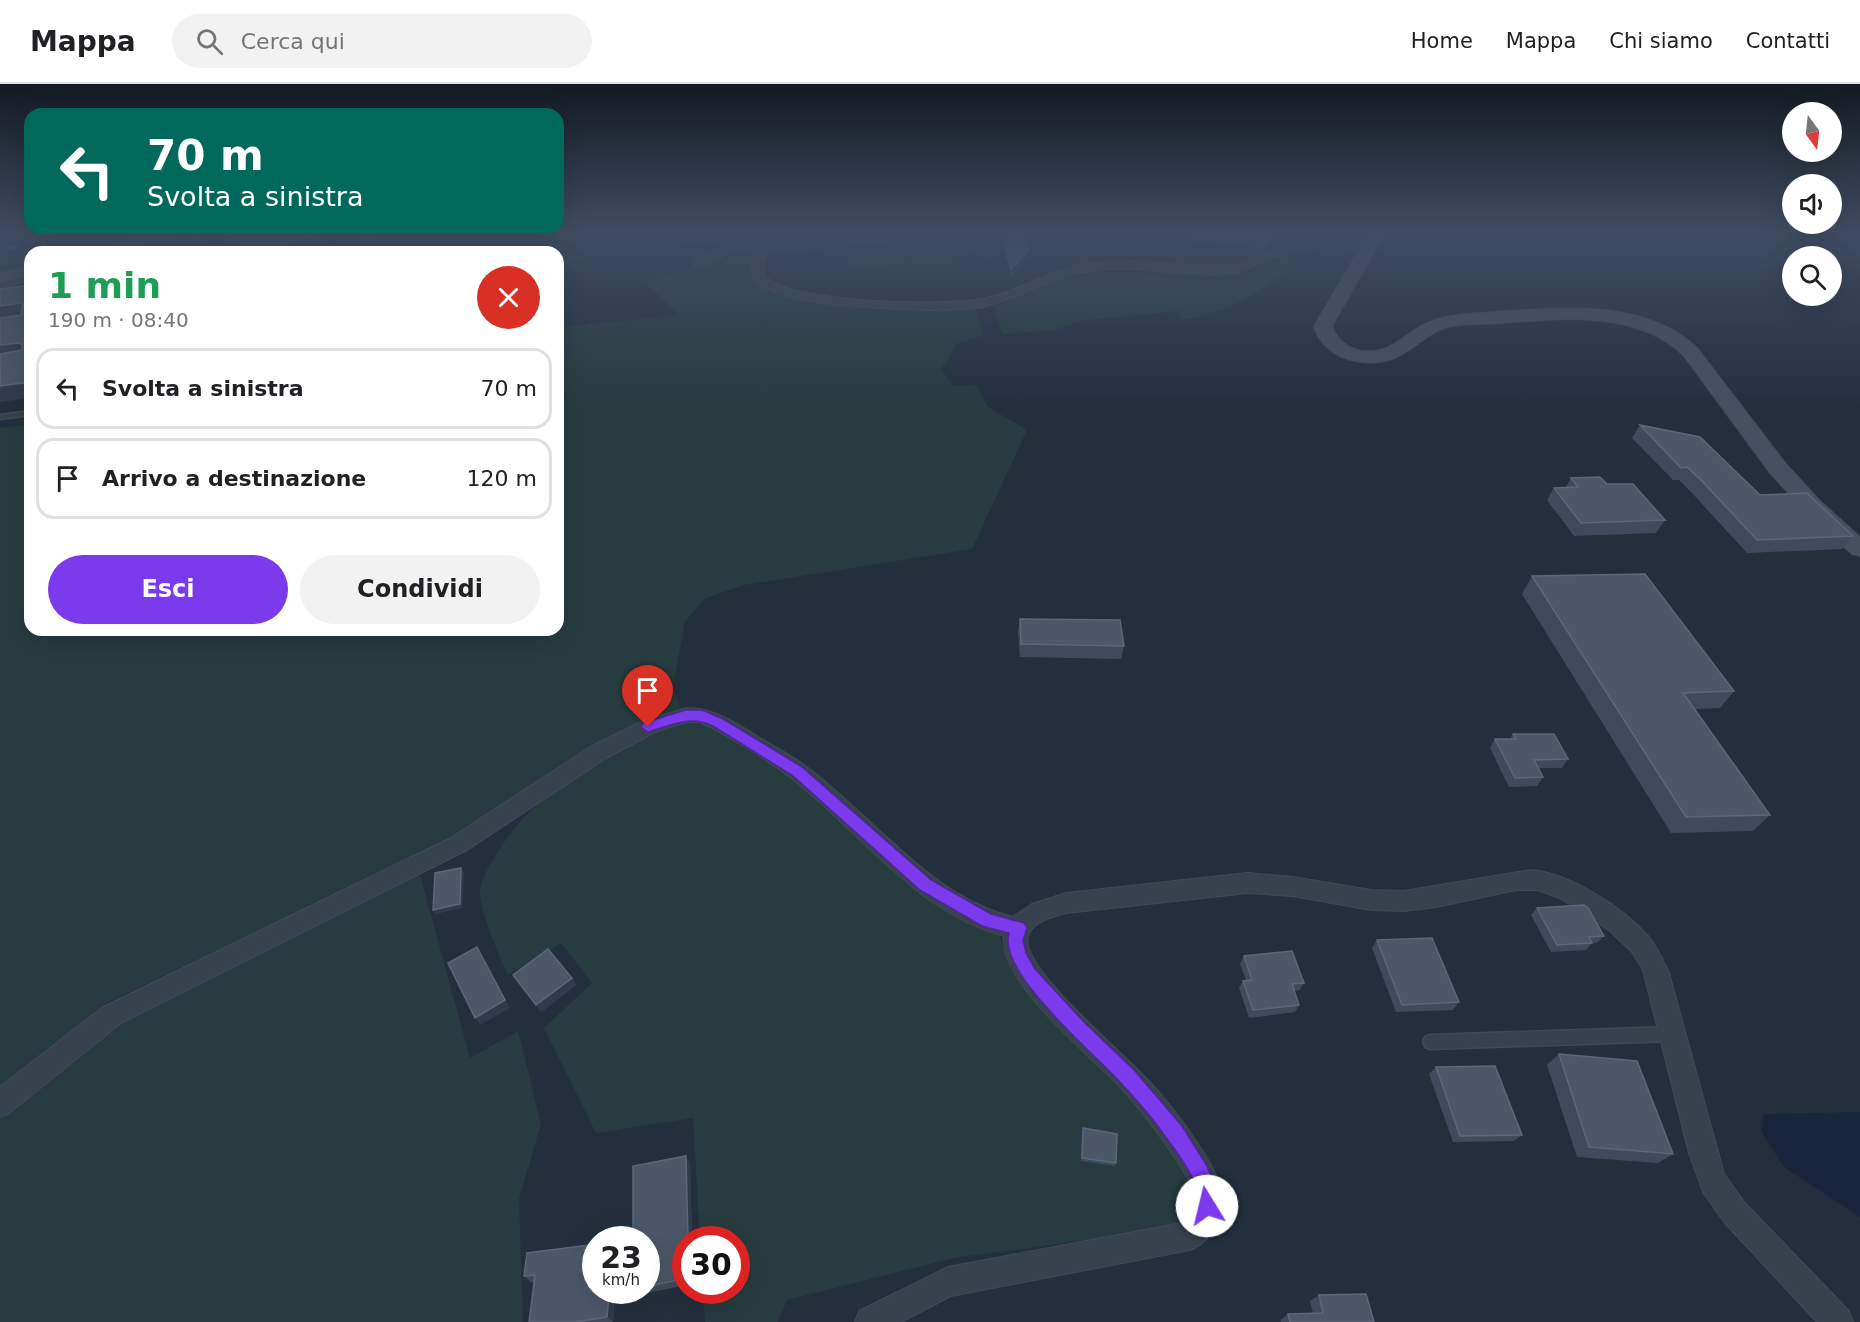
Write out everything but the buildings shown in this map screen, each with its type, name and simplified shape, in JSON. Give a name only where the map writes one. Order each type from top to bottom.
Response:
[{"type":"street","points":[[788,291],[836,299],[915,306],[959,306],[982,303],[1020,291]]},
{"type":"street","points":[[1343,291],[1323,326],[1328,340],[1341,350],[1361,357],[1386,356],[1396,352],[1426,329],[1464,320],[1530,315],[1615,318],[1656,328],[1676,339],[1693,355],[1798,492],[1860,549]]},
{"type":"street","points":[[0,1104],[112,1015],[459,844],[599,752],[648,727],[686,715],[702,715],[718,722],[797,771],[926,885],[987,921],[1018,928]]},
{"type":"street","points":[[870,1322],[948,1281],[1191,1236],[1205,1218],[1209,1194],[1200,1173],[1175,1133],[1128,1077],[1029,975],[1018,954],[1015,940],[1018,928],[1042,910],[1066,903],[1166,890],[1248,883],[1305,888],[1354,898],[1393,902],[1442,896],[1509,881],[1536,880],[1556,885],[1579,896],[1622,925],[1638,940],[1649,955],[1657,973],[1703,1154],[1713,1182],[1734,1212],[1838,1322]]},
{"type":"lane","points":[[0,417],[24,414]]},
{"type":"lane","points":[[1430,1042],[1672,1034]]},
{"type":"green space","points":[[654,291],[768,291],[880,311],[976,309],[984,335],[958,343],[941,369],[954,386],[976,385],[988,407],[1027,430],[972,549],[744,585],[706,598],[685,621],[673,687],[680,707],[649,720],[484,824],[106,1003],[0,1091],[0,428],[24,425],[24,636],[564,636],[564,326],[679,315]]},
{"type":"green space","points":[[1032,291],[1257,291],[1222,309],[1193,318],[1179,319],[1180,311],[1085,320],[1052,330],[1003,334],[993,307]]},
{"type":"green space","points":[[687,720],[700,720],[789,774],[971,921],[999,935],[1011,968],[1068,1037],[1121,1085],[1160,1131],[1192,1184],[1193,1207],[1187,1223],[1169,1229],[954,1258],[787,1300],[778,1322],[705,1322],[704,1304],[750,1304],[750,1226],[699,1226],[693,1118],[596,1133],[544,1028],[592,983],[561,943],[508,975],[487,923],[480,893],[488,868],[496,855],[532,809],[579,771],[659,730]]},
{"type":"green space","points":[[419,871],[470,1058],[518,1031],[541,1124],[519,1199],[523,1322],[0,1322],[0,1111],[116,1018]]},
{"type":"water","points":[[1860,1112],[1860,1217],[1784,1167],[1761,1131],[1764,1114]]},
{"type":"route","points":[[648,727],[686,715],[702,715],[718,722],[797,771],[926,885],[987,921],[1018,928],[1015,940],[1018,954],[1029,975],[1128,1077],[1175,1133],[1200,1173],[1209,1194],[1207,1206]]}]
